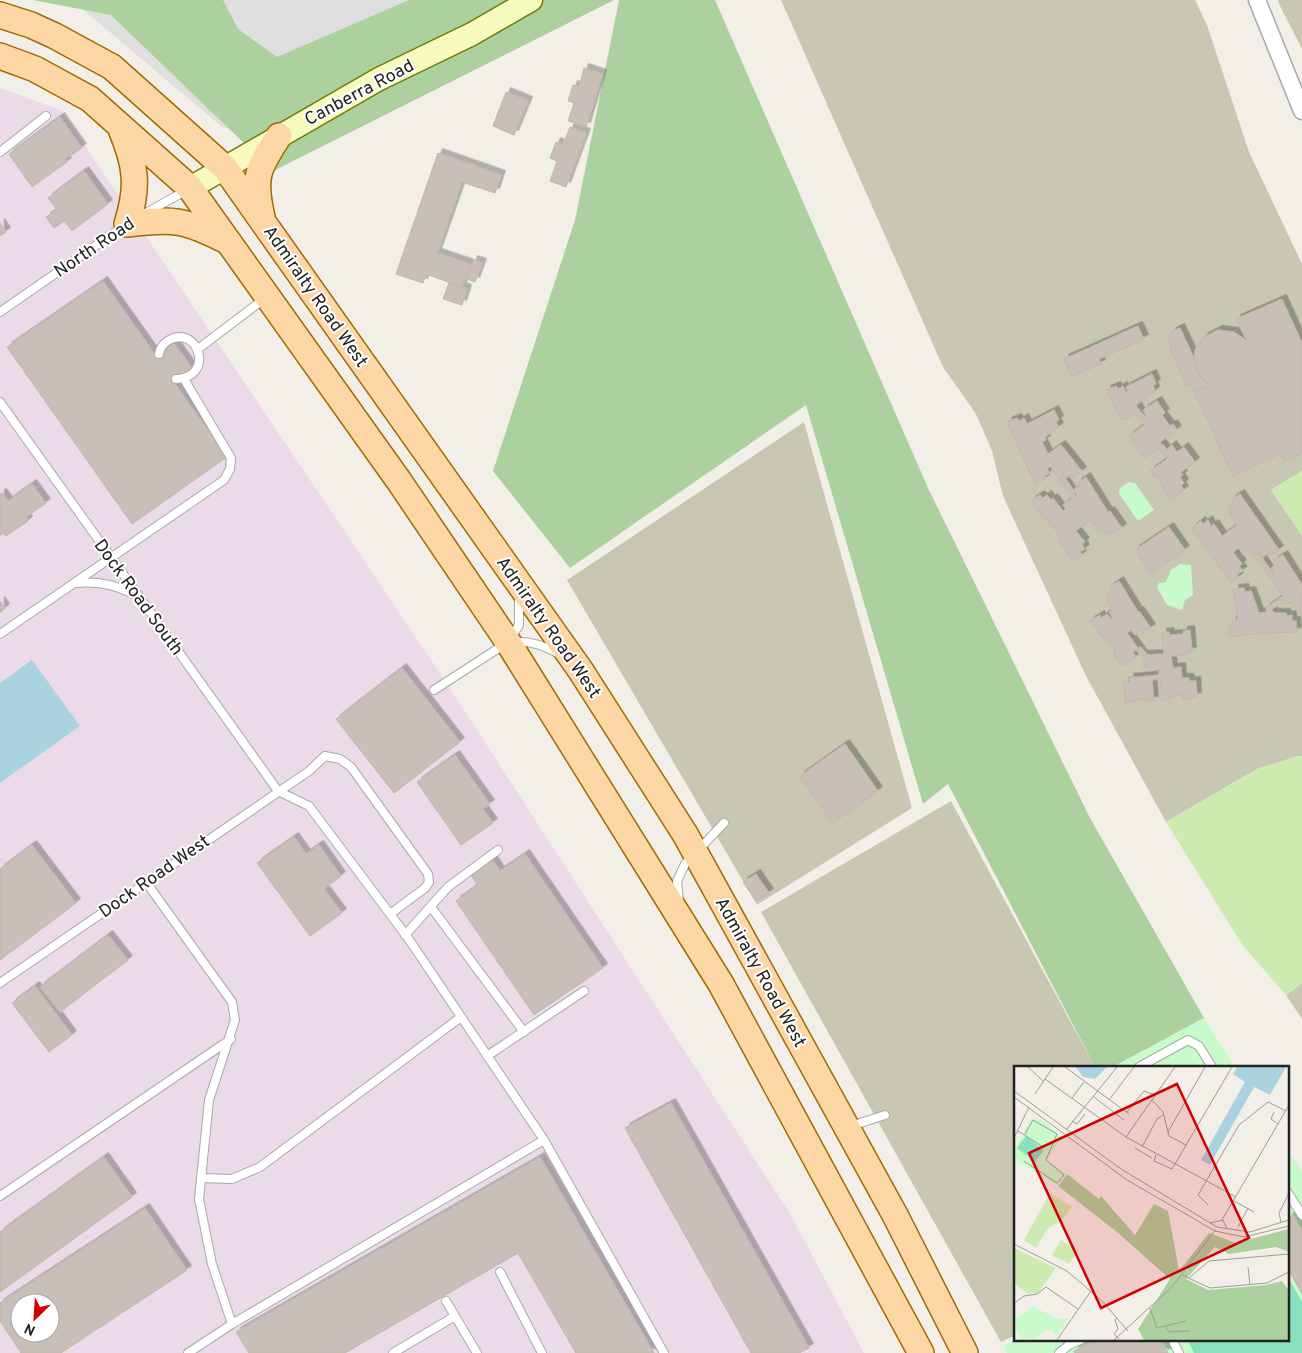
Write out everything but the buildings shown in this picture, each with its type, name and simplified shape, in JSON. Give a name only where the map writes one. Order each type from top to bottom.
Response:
[{"type":"main road","name":"Canberra Road","points":[[190,188],[379,79],[472,34],[531,0]]},
{"type":"main road","name":"Admiralty Road West","points":[[0,15],[31,25],[55,36],[112,68],[225,168],[581,671],[696,853],[895,1215],[964,1352]]},
{"type":"main road","points":[[0,56],[35,69],[90,99],[190,188],[232,244],[399,481],[508,642],[688,929],[721,984],[921,1353]]},
{"type":"main road","points":[[119,124],[134,160],[134,201],[128,224],[178,220],[201,228],[232,244]]},
{"type":"main road","points":[[263,222],[256,182],[261,163],[278,136]]},
{"type":"main road","points":[[399,413],[414,444],[416,460],[411,471],[399,481]]},
{"type":"street","points":[[1257,0],[1302,112]]},
{"type":"lane","points":[[0,152],[46,116]]},
{"type":"lane","name":"North Road","points":[[0,312],[110,234],[190,188]]},
{"type":"lane","points":[[198,349],[268,296]]},
{"type":"lane","points":[[0,634],[224,480],[230,469],[231,458],[180,379],[192,375],[198,367],[200,358],[198,349],[192,342],[183,338],[173,338],[165,342],[159,354]]},
{"type":"lane","name":"Dock Road South","points":[[0,402],[278,790]]},
{"type":"lane","points":[[434,690],[508,642],[519,625],[520,608],[514,576]]},
{"type":"lane","points":[[75,583],[94,581],[113,584],[138,597]]},
{"type":"lane","points":[[508,642],[528,641],[544,646],[562,656],[581,671]]},
{"type":"lane","name":"Dock Road West","points":[[0,983],[278,790],[309,771],[325,756],[340,759],[351,767],[428,874],[429,882],[425,888],[390,914]]},
{"type":"lane","points":[[278,790],[309,806],[405,935],[544,1140],[664,1353]]},
{"type":"lane","points":[[688,929],[679,901],[677,881],[685,864],[724,823]]},
{"type":"lane","points":[[405,935],[448,887],[498,850]]},
{"type":"lane","points":[[146,882],[232,1002],[235,1020],[231,1039],[209,1100],[199,1199],[212,1264],[232,1324]]},
{"type":"lane","points":[[431,907],[524,1032]]},
{"type":"lane","points":[[487,1056],[584,991]]},
{"type":"lane","points":[[201,1178],[232,1179],[260,1167],[461,1017]]},
{"type":"lane","points":[[0,1196],[231,1039]]},
{"type":"lane","points":[[1141,1066],[1188,1040],[1199,1046],[1211,1066]]},
{"type":"lane","points":[[846,1128],[885,1115]]},
{"type":"lane","points":[[188,1353],[198,1350],[232,1324],[544,1140]]},
{"type":"lane","points":[[1290,1196],[1302,1215]]},
{"type":"lane","points":[[500,1272],[542,1353]]},
{"type":"lane","points":[[446,1301],[477,1353]]},
{"type":"lane","points":[[393,1353],[455,1316]]},
{"type":"lane","points":[[1059,1353],[1080,1340]]},
{"type":"lane","points":[[1172,1340],[1179,1353]]},
{"type":"shaded area","points":[[53,0],[470,0],[244,130],[222,127],[80,7]]},
{"type":"shaded area","points":[[781,0],[1195,0],[1207,25],[1249,152],[1302,264],[1302,471],[1271,490],[1302,535],[1302,756],[1257,769],[1166,822],[1086,676],[1003,496],[992,451],[976,414],[943,367]]},
{"type":"shaded area","points":[[1278,0],[1302,0],[1302,49],[1280,6]]},
{"type":"shaded area","points":[[0,88],[61,110],[446,682],[792,1217],[864,1353],[0,1353]]},
{"type":"shaded area","points":[[804,422],[912,808],[757,905],[567,580]]},
{"type":"shaded area","points":[[951,801],[1094,1066],[1014,1066],[1014,1336],[1001,1342],[761,912]]},
{"type":"shaded area","points":[[1302,983],[1302,1019],[1286,995]]},
{"type":"green space","points":[[33,0],[223,0],[238,29],[277,57],[409,0],[614,0],[273,171],[111,15]]},
{"type":"green space","points":[[619,0],[715,0],[928,488],[1090,818],[1204,1018],[1115,1066],[1094,1066],[948,784],[923,804],[806,405],[570,568],[493,471],[575,220]]},
{"type":"green space","points":[[1302,471],[1302,535],[1271,490]]},
{"type":"green space","points":[[1129,482],[1135,483],[1154,510],[1138,521],[1119,494],[1120,488]]},
{"type":"green space","points":[[1180,564],[1191,565],[1193,595],[1185,600],[1182,610],[1167,605],[1157,587],[1159,583],[1166,582],[1171,570]]},
{"type":"green space","points":[[1302,756],[1302,983],[1286,995],[1243,946],[1166,822],[1257,769]]},
{"type":"green space","points":[[1204,1018],[1234,1066],[1115,1066]]},
{"type":"green space","points":[[1290,1153],[1302,1171],[1302,1353],[1007,1353],[1003,1346],[1015,1340],[1290,1340]]},
{"type":"green space","points":[[1290,1281],[1302,1302],[1302,1353],[1194,1353],[1188,1340],[1290,1340]]},
{"type":"water","points":[[32,660],[80,726],[0,783],[0,683]]}]
